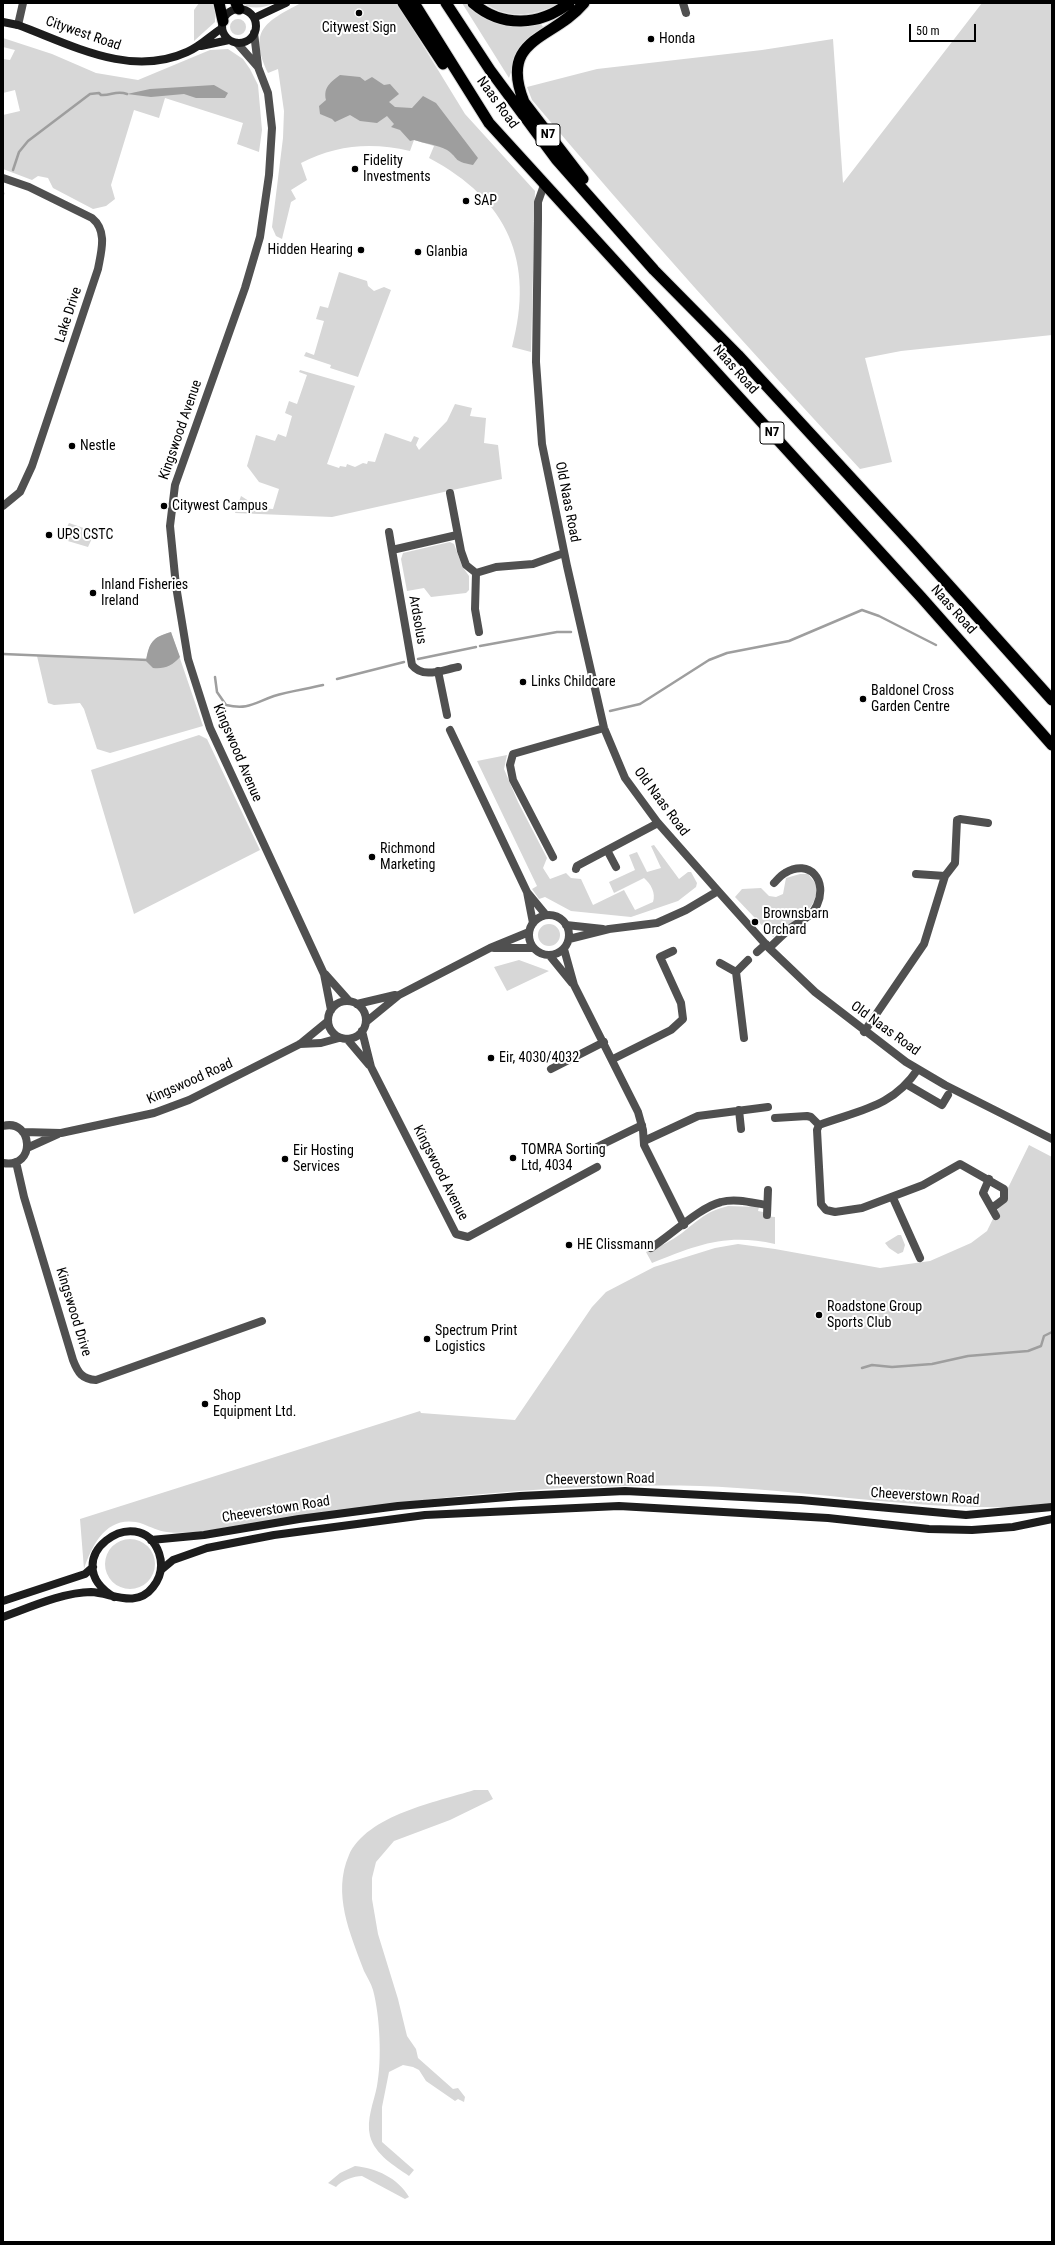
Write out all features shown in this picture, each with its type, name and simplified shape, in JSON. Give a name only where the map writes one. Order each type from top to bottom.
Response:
[{"type":"highway","points":[[219,3],[223,24]]},
{"type":"highway","name":"N7","points":[[403,3],[463,93],[489,123]]},
{"type":"highway","name":"Naas Road","points":[[414,3],[489,123],[921,597],[1052,745]]},
{"type":"highway","name":"Naas Road","points":[[446,3],[490,70],[556,159],[654,270],[749,366],[1052,700]]},
{"type":"highway","points":[[473,3],[488,14],[514,22],[543,18],[558,12],[569,3]]},
{"type":"highway","name":"N7","points":[[584,3],[538,37],[524,52],[518,62],[516,74],[518,87],[524,102],[538,123],[654,270]]},
{"type":"main road","points":[[254,18],[286,3]]},
{"type":"main road","points":[[237,6],[248,12],[254,18],[254,33],[247,41],[233,42],[223,24],[229,12],[237,6]]},
{"type":"main road","name":"Citywest Road","points":[[3,22],[18,25],[113,60],[127,62],[145,63],[161,61],[181,55],[201,46],[233,42]]},
{"type":"main road","name":"Citywest Road","points":[[201,46],[223,24]]},
{"type":"main road","name":"Cheeverstown Road","points":[[93,1567],[94,1556],[100,1545],[108,1537],[118,1532],[130,1531],[141,1534],[151,1540],[204,1535],[299,1519],[398,1506],[520,1496],[625,1491],[801,1500],[966,1515],[1052,1507]]},
{"type":"main road","name":"Cheeverstown Road","points":[[3,1617],[72,1595],[103,1593],[114,1597],[132,1599],[141,1597],[150,1590],[157,1581],[161,1570],[173,1560],[207,1548],[274,1535],[432,1515],[618,1506],[828,1518],[928,1529],[972,1530],[1013,1527],[1052,1519]]},
{"type":"main road","points":[[151,1540],[161,1559],[161,1570]]},
{"type":"main road","points":[[3,1601],[85,1574],[93,1567],[99,1585],[114,1597]]},
{"type":"street","points":[[18,25],[24,3]]},
{"type":"street","points":[[683,3],[686,13]]},
{"type":"street","name":"Kingswood Avenue","points":[[254,33],[258,67],[268,93],[272,128],[269,176],[260,237],[243,295],[183,456],[174,485],[170,526],[182,628],[196,686],[210,728],[324,974],[331,1010]]},
{"type":"street","name":"Kingswood Avenue","points":[[233,42],[258,67]]},
{"type":"street","name":"Lake Drive","points":[[3,178],[29,187],[92,218],[99,226],[102,248],[98,269],[32,466],[20,492],[3,506]]},
{"type":"street","name":"Old Naas Road","points":[[544,185],[538,202],[536,362],[542,444],[564,553],[604,728],[625,778],[658,823],[718,892],[767,946],[814,992],[864,1032],[918,1069],[945,1085],[1052,1139]]},
{"type":"street","points":[[450,493],[457,535],[466,565],[476,573]]},
{"type":"street","name":"Ardsolus","points":[[389,532],[412,665],[417,672],[426,673],[458,667]]},
{"type":"street","points":[[392,550],[457,535]]},
{"type":"street","points":[[476,573],[496,567],[533,564],[564,553]]},
{"type":"street","points":[[476,573],[475,609],[479,632]]},
{"type":"street","points":[[438,671],[446,715]]},
{"type":"street","points":[[553,857],[513,780],[510,766],[513,754],[604,728]]},
{"type":"street","points":[[450,730],[527,892],[546,915],[558,917],[566,924],[609,929]]},
{"type":"street","points":[[864,1032],[924,944],[945,876],[956,863],[957,820],[960,819],[988,823]]},
{"type":"street","points":[[576,869],[577,866],[658,823]]},
{"type":"street","points":[[606,850],[616,867]]},
{"type":"street","points":[[757,952],[812,913],[820,895],[820,880],[816,874],[803,868],[785,873],[774,883]]},
{"type":"street","points":[[916,874],[945,876]]},
{"type":"street","points":[[527,892],[533,923]]},
{"type":"street","points":[[569,939],[609,929],[657,923],[686,910],[718,892]]},
{"type":"street","points":[[546,915],[533,923],[529,932],[529,938],[533,948],[538,952],[550,956],[574,985],[613,1059],[638,1112],[642,1125],[644,1141],[650,1160],[684,1225]]},
{"type":"street","points":[[550,956],[564,949],[569,939],[566,924]]},
{"type":"street","points":[[366,1022],[364,1012],[357,1004],[349,1001],[336,1004],[331,1010],[328,1021],[331,1030],[343,1038],[356,1036],[362,1031],[366,1022],[399,995],[490,948],[529,932]]},
{"type":"street","points":[[490,948],[533,948]]},
{"type":"street","points":[[564,949],[574,985]]},
{"type":"street","points":[[613,1059],[671,1030],[683,1019],[681,1004],[660,957],[673,951]]},
{"type":"street","points":[[736,972],[748,960]]},
{"type":"street","points":[[720,963],[736,972]]},
{"type":"street","points":[[736,972],[744,1038]]},
{"type":"street","name":"Kingswood Avenue","points":[[324,974],[349,1001]]},
{"type":"street","points":[[357,1004],[399,995]]},
{"type":"street","name":"Kingswood Road","points":[[27,1148],[61,1133],[154,1113],[189,1100],[300,1044],[328,1021]]},
{"type":"street","name":"Kingswood Avenue","points":[[362,1031],[371,1067],[456,1234],[468,1237],[597,1167]]},
{"type":"street","name":"Kingswood Avenue","points":[[343,1038],[371,1067]]},
{"type":"street","name":"Kingswood Road","points":[[300,1044],[321,1043],[343,1038]]},
{"type":"street","points":[[551,1069],[604,1042]]},
{"type":"street","points":[[918,1069],[899,1091],[871,1109],[819,1125],[816,1130],[819,1200],[823,1208],[835,1212],[862,1208],[893,1198],[924,1185],[960,1164],[989,1179],[1004,1189],[1005,1194],[1001,1202],[992,1208]]},
{"type":"street","points":[[906,1084],[942,1105],[948,1095]]},
{"type":"street","points":[[644,1141],[698,1116],[768,1107]]},
{"type":"street","points":[[739,1110],[741,1129]]},
{"type":"street","points":[[775,1118],[807,1116],[811,1117],[819,1125]]},
{"type":"street","name":"Kingswood Road","points":[[3,1126],[12,1125],[23,1132],[61,1133]]},
{"type":"street","points":[[597,1146],[642,1125]]},
{"type":"street","points":[[3,1163],[16,1162],[25,1154],[28,1142],[23,1132]]},
{"type":"street","name":"Kingswood Drive","points":[[16,1162],[24,1197],[73,1360],[77,1371],[83,1377],[96,1380],[262,1321]]},
{"type":"street","points":[[989,1179],[983,1193],[996,1216]]},
{"type":"street","points":[[767,1215],[768,1190]]},
{"type":"street","points":[[893,1198],[920,1258]]},
{"type":"street","points":[[651,1248],[706,1209],[720,1202],[733,1201],[767,1205]]},
{"type":"shaded area","points":[[199,3],[215,3],[215,22],[194,41],[194,10]]},
{"type":"shaded area","points":[[240,3],[275,3],[258,8],[249,7]]},
{"type":"shaded area","points":[[301,3],[397,3],[465,114],[535,191],[531,352],[512,347],[518,316],[520,287],[517,260],[509,236],[496,214],[479,193],[456,175],[429,158],[434,146],[414,140],[410,151],[396,148],[368,146],[354,147],[327,152],[301,163],[307,180],[291,190],[296,199],[291,202],[282,239],[276,236],[272,227],[283,138],[284,111],[278,69],[268,73],[262,58],[260,37],[269,22]]},
{"type":"shaded area","points":[[462,3],[472,5],[497,22],[508,26],[519,27],[541,24],[544,28],[534,33],[520,46],[509,78]]},
{"type":"shaded area","points":[[485,3],[559,3],[542,11],[512,14],[502,12]]},
{"type":"shaded area","points":[[982,3],[1052,3],[1052,335],[901,351],[865,358],[892,462],[860,469],[612,194],[532,100],[527,87],[597,69],[762,50],[833,39],[843,183]]},
{"type":"shaded area","points":[[238,19],[244,21],[246,27],[244,33],[238,35],[232,33],[230,27],[232,21]]},
{"type":"shaded area","points":[[3,38],[52,54],[96,73],[138,80],[210,50],[228,49],[243,59],[258,85],[262,130],[259,152],[237,144],[243,123],[165,98],[159,118],[134,110],[111,185],[115,199],[106,206],[93,209],[53,188],[48,178],[38,176],[32,180],[3,169],[3,115],[20,111],[15,90],[3,93],[3,59],[10,60],[15,50],[3,47]]},
{"type":"shaded area","points":[[340,75],[360,77],[365,81],[372,77],[384,85],[390,84],[399,94],[389,102],[395,107],[412,108],[423,96],[436,103],[478,158],[473,165],[466,164],[459,161],[443,148],[414,140],[410,141],[400,130],[391,127],[394,124],[387,116],[377,123],[360,121],[350,115],[335,122],[332,119],[320,114],[319,106],[326,100],[325,95],[328,85]]},
{"type":"shaded area","points":[[214,85],[228,93],[225,98],[196,98],[184,94],[151,97],[127,94],[150,89]]},
{"type":"shaded area","points":[[339,272],[367,281],[368,286],[374,291],[384,287],[391,290],[358,377],[330,368],[331,365],[304,356],[306,352],[314,355],[324,321],[316,319],[320,306],[328,308]]},
{"type":"shaded area","points":[[300,370],[355,386],[327,464],[339,468],[340,466],[346,467],[347,464],[355,467],[363,463],[367,464],[368,461],[375,462],[385,433],[411,442],[414,436],[419,438],[416,445],[419,450],[447,421],[455,404],[472,408],[470,416],[486,418],[484,443],[498,445],[502,479],[332,517],[235,513],[241,496],[260,508],[273,509],[279,489],[259,482],[247,466],[256,435],[275,441],[278,434],[286,437],[292,416],[285,413],[289,401],[297,404],[307,375],[299,372]]},
{"type":"shaded area","points":[[69,523],[95,532],[88,547],[61,539]]},
{"type":"shaded area","points":[[450,542],[454,544],[462,566],[469,576],[469,590],[466,593],[431,597],[424,588],[407,591],[401,559],[403,553]]},
{"type":"shaded area","points":[[171,632],[203,726],[110,753],[97,749],[84,709],[80,703],[54,705],[48,703],[37,656],[146,661],[149,649],[153,642],[160,636]]},
{"type":"shaded area","points":[[171,632],[180,657],[168,666],[153,668],[146,661],[150,645],[156,638]]},
{"type":"shaded area","points":[[199,735],[207,739],[260,850],[134,914],[91,770]]},
{"type":"shaded area","points":[[507,755],[504,769],[518,802],[547,858],[543,868],[550,879],[566,873],[571,878],[581,879],[593,905],[624,890],[635,910],[653,902],[654,895],[647,880],[644,878],[614,893],[609,882],[635,870],[629,855],[637,852],[647,872],[661,868],[651,846],[654,845],[679,879],[688,872],[691,872],[697,883],[696,887],[678,901],[631,917],[571,911],[545,897],[539,899],[532,889],[537,886],[477,761]]},
{"type":"shaded area","points":[[800,874],[808,874],[816,884],[816,894],[813,902],[809,909],[773,937],[735,897],[742,889],[761,888],[769,896],[776,897],[783,894],[786,878]]},
{"type":"shaded area","points":[[549,924],[557,927],[560,935],[557,943],[549,946],[541,943],[538,935],[541,927]]},
{"type":"shaded area","points":[[519,960],[549,971],[507,991],[494,967]]},
{"type":"shaded area","name":"Roadstone Group Sports Club","points":[[1029,1145],[1052,1157],[1052,1503],[1042,1506],[999,1507],[914,1504],[743,1488],[700,1486],[638,1486],[515,1491],[393,1504],[272,1520],[211,1530],[178,1533],[158,1530],[143,1524],[131,1522],[121,1523],[112,1526],[104,1532],[92,1549],[84,1569],[80,1519],[420,1411],[421,1413],[515,1420],[592,1307],[606,1292],[654,1267],[715,1248],[738,1244],[775,1249],[880,1268],[930,1261],[971,1243],[987,1231]]},
{"type":"shaded area","points":[[728,1206],[759,1207],[758,1211],[763,1212],[763,1216],[775,1217],[775,1244],[757,1241],[726,1240],[698,1246],[652,1263],[646,1252],[674,1239],[708,1213]]},
{"type":"shaded area","points":[[898,1235],[901,1235],[905,1245],[903,1252],[898,1254],[889,1248],[885,1243]]},
{"type":"shaded area","points":[[125,1539],[135,1539],[148,1546],[155,1559],[155,1569],[148,1582],[135,1589],[125,1589],[116,1585],[109,1578],[105,1569],[105,1559],[109,1550],[116,1543]]},
{"type":"shaded area","points":[[474,1790],[488,1790],[493,1799],[450,1820],[394,1841],[376,1862],[372,1878],[372,1899],[378,1934],[398,1999],[407,2036],[416,2049],[418,2058],[453,2089],[458,2088],[465,2097],[464,2102],[458,2099],[455,2101],[426,2081],[419,2070],[413,2067],[403,2065],[389,2072],[382,2107],[382,2142],[414,2170],[409,2176],[392,2164],[376,2149],[370,2136],[369,2123],[379,2075],[379,2025],[373,1990],[353,1942],[345,1913],[342,1884],[344,1870],[349,1855],[358,1841],[371,1830],[387,1820],[423,1805]]},
{"type":"shaded area","points":[[355,2166],[371,2169],[393,2179],[409,2197],[405,2199],[362,2176],[348,2179],[341,2182],[336,2187],[328,2183],[340,2173]]},
{"type":"waterway","points":[[13,170],[19,152],[28,141],[90,94],[127,94]]},
{"type":"waterway","points":[[610,711],[640,704],[709,660],[727,653],[789,641],[862,610],[879,616],[936,645]]},
{"type":"waterway","points":[[480,646],[557,632],[571,632]]},
{"type":"waterway","points":[[418,659],[476,647]]},
{"type":"waterway","points":[[3,654],[148,660]]},
{"type":"waterway","points":[[337,679],[404,662]]},
{"type":"waterway","points":[[215,677],[217,692],[226,705],[240,707],[251,705],[280,694],[323,685]]},
{"type":"waterway","points":[[862,1368],[872,1365],[892,1367],[932,1364],[968,1356],[1028,1351],[1041,1346],[1044,1336],[1052,1332]]},
{"type":"place","name":"Citywest Sign","points":[[359,13]]},
{"type":"place","name":"Honda","points":[[651,39]]},
{"type":"place","name":"Fidelity Investments","points":[[355,169]]},
{"type":"place","name":"SAP","points":[[466,201]]},
{"type":"place","name":"Hidden Hearing","points":[[361,250]]},
{"type":"place","name":"Glanbia","points":[[418,252]]},
{"type":"place","name":"Nestle","points":[[72,446]]},
{"type":"place","name":"Citywest Campus","points":[[164,506]]},
{"type":"place","name":"UPS CSTC","points":[[49,535]]},
{"type":"place","name":"Inland Fisheries Ireland","points":[[93,593]]},
{"type":"place","name":"Links Childcare","points":[[523,682]]},
{"type":"place","name":"Baldonel Cross Garden Centre","points":[[863,699]]},
{"type":"place","name":"Richmond Marketing","points":[[372,857]]},
{"type":"place","name":"Brownsbarn Orchard","points":[[755,922]]},
{"type":"place","name":"Eir, 4030/4032","points":[[491,1058]]},
{"type":"place","name":"TOMRA Sorting Ltd, 4034","points":[[513,1158]]},
{"type":"place","name":"Eir Hosting Services","points":[[285,1159]]},
{"type":"place","name":"HE Clissmann","points":[[569,1245]]},
{"type":"place","name":"Roadstone Group Sports Club","points":[[819,1315]]},
{"type":"place","name":"Spectrum Print Logistics","points":[[427,1339]]},
{"type":"place","name":"Shop Equipment Ltd.","points":[[205,1404]]}]
